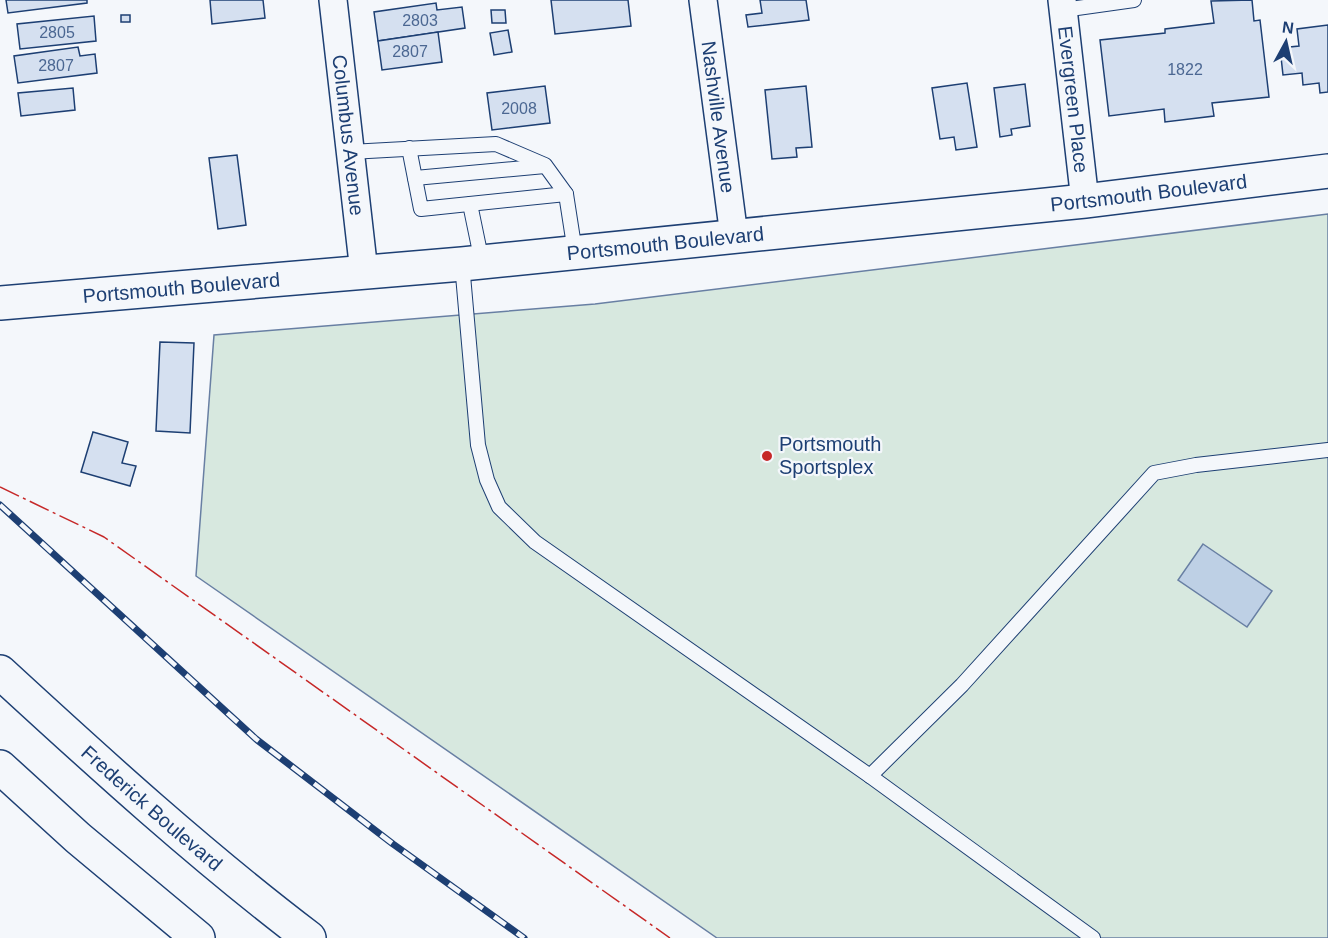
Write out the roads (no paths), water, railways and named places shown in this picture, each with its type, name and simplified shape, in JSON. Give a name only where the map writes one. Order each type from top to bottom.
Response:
[{"type":"main road","name":"Portsmouth Boulevard","points":[[1,296],[472,263],[1085,201],[1328,171]]},
{"type":"main road","name":"Frederick Boulevard","points":[[0,672],[108,771],[260,901],[309,938]]},
{"type":"main road","points":[[0,767],[78,838],[198,938]]},
{"type":"street","name":"Columbus Avenue","points":[[333,0],[364,272]]},
{"type":"street","name":"Nashville Avenue","points":[[703,0],[734,236]]},
{"type":"street","name":"Evergreen Place","points":[[1062,5],[1085,201]]},
{"type":"lane","points":[[1062,5],[1134,0]]},
{"type":"lane","points":[[350,152],[496,144],[545,165],[566,194],[575,252]]},
{"type":"lane","points":[[409,148],[421,209],[566,194]]},
{"type":"lane","points":[[415,178],[545,165]]},
{"type":"lane","points":[[470,204],[478,445],[487,480],[500,507],[536,542],[870,776],[1093,938]]},
{"type":"lane","points":[[870,776],[962,685],[1154,473],[1196,465],[1328,450]]},
{"type":"water","points":[[1203,544],[1272,591],[1247,627],[1178,580]]},
{"type":"railway","points":[[0,505],[256,739],[393,844],[524,938]]},
{"type":"place","name":"Portsmouth Sportsplex","points":[[767,456]]}]
